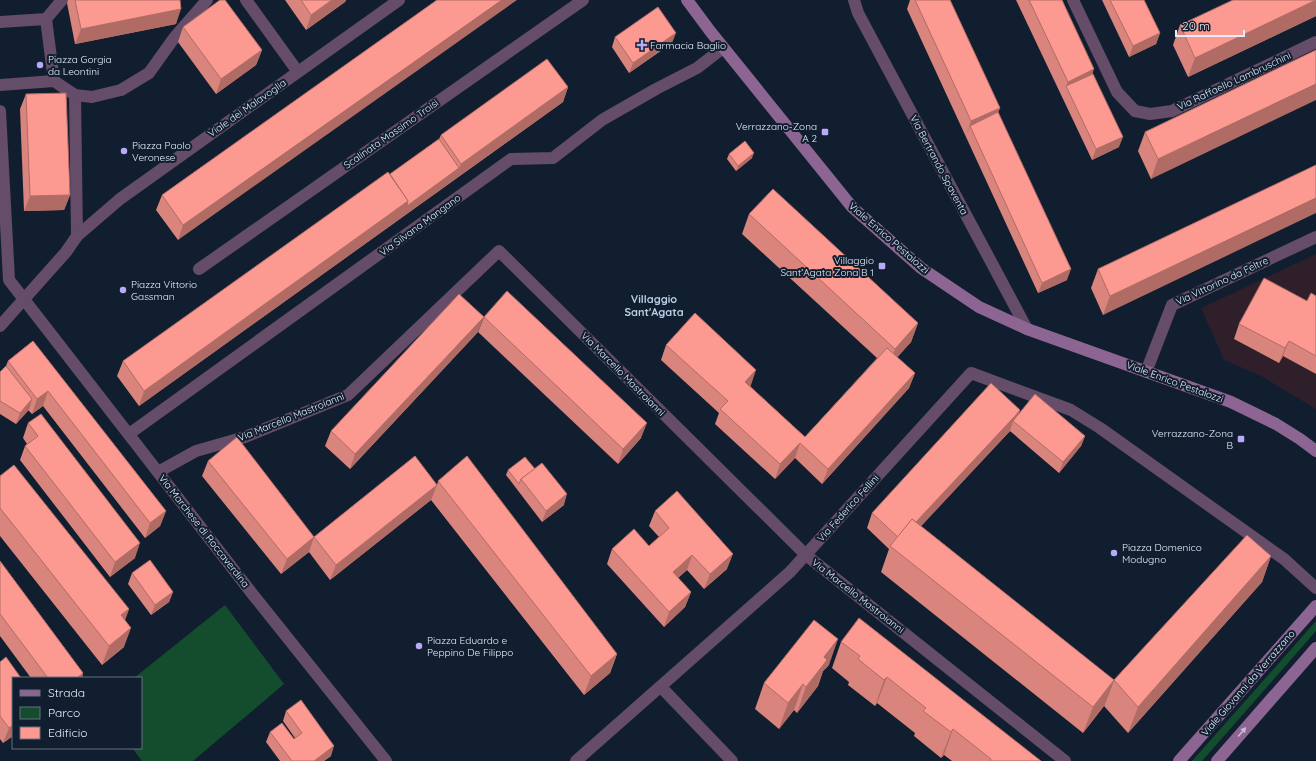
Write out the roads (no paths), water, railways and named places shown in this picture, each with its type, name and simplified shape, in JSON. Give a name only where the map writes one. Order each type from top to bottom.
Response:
[{"type":"street","points":[[0,22],[46,19],[62,0]]},
{"type":"street","points":[[0,85],[54,80],[75,95],[92,96],[121,90],[149,73],[174,38],[206,0]]},
{"type":"street","points":[[246,0],[298,72]]},
{"type":"street","name":"Viale dei Malavoglia","points":[[0,326],[66,252],[77,236],[135,188],[298,72],[384,4],[399,0]]},
{"type":"street","name":"Scalinata Massimo Troisi","points":[[199,268],[583,0]]},
{"type":"street","name":"Viale Enrico Pestalozzi","points":[[688,0],[723,48],[852,207],[921,268],[979,307],[1027,329],[1230,402],[1255,413],[1300,439],[1316,451]]},
{"type":"street","name":"Via Bertrando Spaventa","points":[[854,0],[858,13],[1027,329]]},
{"type":"street","name":"Via Raffaello Lambruschini","points":[[1073,0],[1117,92],[1135,111],[1150,114],[1172,111],[1316,42]]},
{"type":"street","points":[[46,19],[54,80]]},
{"type":"street","name":"Via Silvana Mangano","points":[[129,434],[511,159],[553,158],[602,120],[656,89],[697,68],[723,48]]},
{"type":"street","points":[[75,95],[77,236]]},
{"type":"street","name":"Via Marchese di Roccaverdina","points":[[0,111],[3,228],[9,280],[254,596],[386,761]]},
{"type":"street","name":"Via Vittorino da Feltre","points":[[1146,372],[1172,305],[1316,237]]},
{"type":"street","name":"Via Marcello Mastroianni","points":[[158,472],[196,451],[245,437],[348,395],[499,251],[806,555],[1065,761]]},
{"type":"street","name":"Via Federico Fellini","points":[[576,761],[790,572],[971,373],[1071,410],[1100,428],[1284,558],[1316,588]]},
{"type":"street","name":"Viale Giovanni da Verrazzano","points":[[1179,761],[1316,606]]},
{"type":"street","points":[[1217,761],[1316,648]]},
{"type":"street","points":[[661,687],[732,761]]},
{"type":"place","name":"Farmacia Baglio","points":[[642,45]]},
{"type":"place","name":"Piazza Gorgia da Leontini","points":[[40,65]]},
{"type":"place","name":"Verrazzano-Zona A 2","points":[[825,132]]},
{"type":"place","name":"Piazza Paolo Veronese","points":[[124,151]]},
{"type":"place","name":"Villaggio Sant'Agata Zona B 1","points":[[882,266]]},
{"type":"place","name":"Piazza Vittorio Gassman","points":[[123,290]]},
{"type":"place","name":"Verrazzano-Zona B","points":[[1241,439]]},
{"type":"place","name":"Piazza Domenico Modugno","points":[[1114,553]]},
{"type":"place","name":"Piazza Eduardo e Peppino De Filippo","points":[[419,646]]},
{"type":"district","name":"Villaggio Sant'Agata","points":[[654,305]]}]
